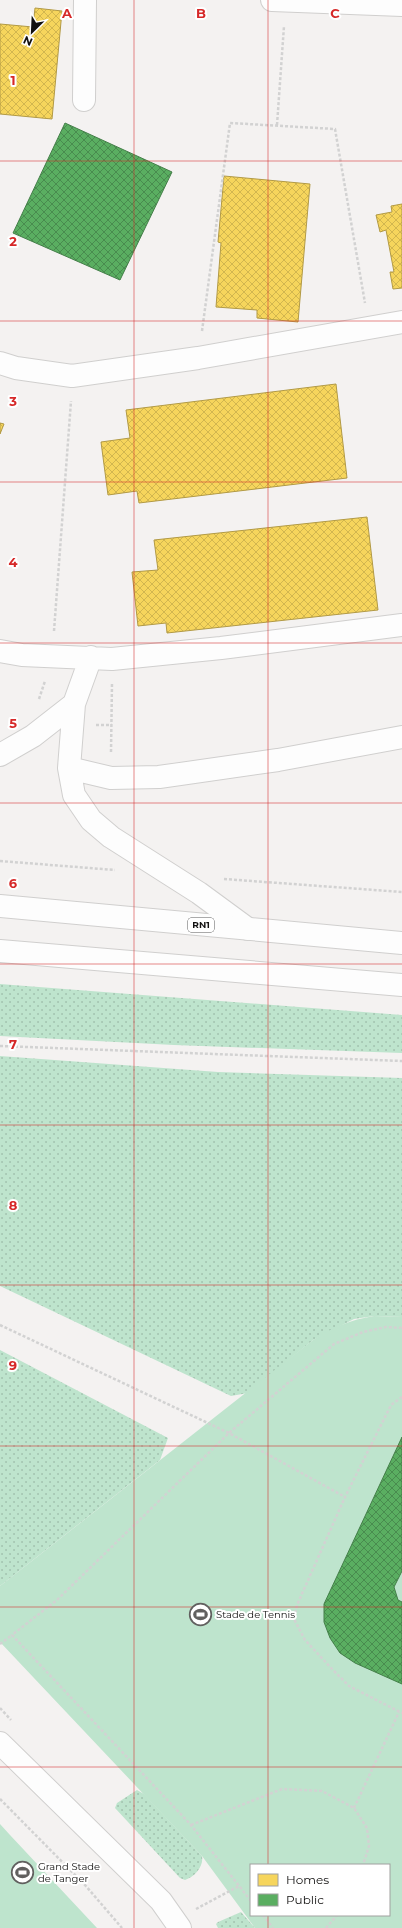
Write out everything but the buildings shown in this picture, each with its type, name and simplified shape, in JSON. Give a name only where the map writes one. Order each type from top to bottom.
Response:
[{"type":"main road","points":[[84,100],[85,0]]},
{"type":"main road","points":[[279,1],[402,4]]},
{"type":"main road","points":[[0,363],[16,368],[72,376],[198,358],[402,322]]},
{"type":"main road","points":[[0,651],[22,655],[112,659],[221,648],[402,625]]},
{"type":"main road","points":[[91,657],[74,704],[69,768],[74,795],[91,820],[112,837],[199,893],[248,930]]},
{"type":"main road","points":[[0,755],[34,736],[74,704]]},
{"type":"main road","points":[[69,768],[111,778],[159,777],[278,760],[402,738]]},
{"type":"main road","name":"RN1","points":[[0,906],[402,943]]},
{"type":"main road","points":[[0,951],[402,985]]},
{"type":"main road","points":[[0,1743],[160,1901],[180,1928]]},
{"type":"path","points":[[278,125],[279,1]]},
{"type":"path","points":[[198,358],[230,123],[335,129],[370,328]]},
{"type":"path","points":[[38,700],[52,656],[72,376]]},
{"type":"path","points":[[111,778],[112,659]]},
{"type":"path","points":[[0,861],[116,870]]},
{"type":"path","points":[[216,879],[402,892]]},
{"type":"path","points":[[0,1046],[402,1061]]},
{"type":"path","points":[[0,1325],[229,1433],[345,1497]]},
{"type":"path","points":[[0,1644],[57,1600],[229,1433],[334,1344],[363,1332],[386,1327],[402,1328]]},
{"type":"path","points":[[354,1808],[401,1713],[349,1686],[305,1640],[294,1618],[297,1605],[345,1497],[391,1405],[402,1397]]},
{"type":"path","points":[[12,1635],[191,1825],[250,1900]]},
{"type":"path","points":[[191,1825],[282,1789],[322,1791],[354,1808],[367,1828],[369,1846],[363,1864]]},
{"type":"path","points":[[0,1799],[80,1879],[122,1928]]},
{"type":"path","points":[[196,1909],[239,1886]]},
{"type":"path","points":[[264,1916],[273,1928]]},
{"type":"path","points":[[326,1928],[337,1916]]},
{"type":"green space","points":[[0,984],[402,1015],[402,1053],[174,1045],[0,1036]]},
{"type":"green space","points":[[0,1056],[218,1072],[402,1078],[402,1317],[374,1316],[354,1319],[313,1340],[248,1393],[231,1396],[0,1286]]},
{"type":"green space","name":"Stade de Tennis","points":[[374,1316],[402,1317],[402,1928],[255,1928],[202,1856],[0,1642],[0,1586],[313,1340],[328,1331],[349,1322]]},
{"type":"green space","points":[[0,1350],[168,1438],[160,1460],[0,1586]]},
{"type":"green space","points":[[137,1790],[144,1794],[202,1856],[202,1864],[198,1871],[189,1879],[185,1880],[180,1878],[115,1808],[117,1803]]},
{"type":"green space","name":"Grand Stade de Tanger","points":[[0,1824],[10,1835],[97,1928],[0,1928]]},
{"type":"green space","points":[[241,1912],[255,1928],[218,1928],[216,1924],[218,1922]]},
{"type":"place","name":"Stade de Tennis","points":[[201,1614]]},
{"type":"place","name":"Grand Stade de Tanger","points":[[22,1872]]}]
